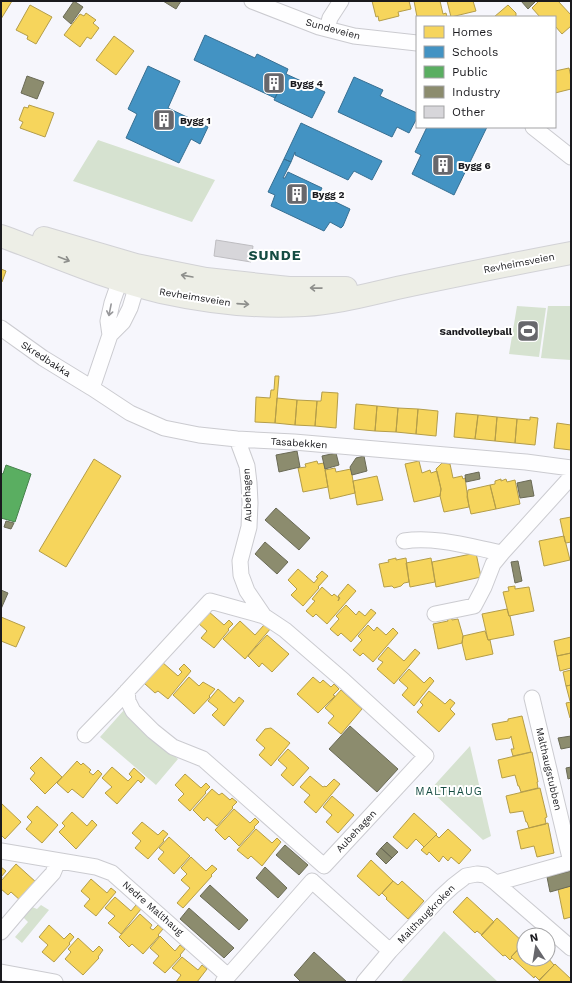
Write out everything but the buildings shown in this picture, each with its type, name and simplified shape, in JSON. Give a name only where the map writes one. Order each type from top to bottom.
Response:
[{"type":"main road","name":"Revheimsveien","points":[[1,226],[186,297],[214,301],[269,305],[329,303],[571,253]]},
{"type":"main road","name":"Revheimsveien","points":[[1,236],[131,277]]},
{"type":"street","name":"Sundeveien","points":[[252,1],[319,27],[354,36],[416,43]]},
{"type":"street","points":[[327,29],[330,18],[341,1]]},
{"type":"street","points":[[534,128],[569,152]]},
{"type":"street","points":[[92,388],[110,336],[108,321],[112,303],[131,277]]},
{"type":"street","name":"Skredbakka","points":[[1,328],[43,358],[92,388]]},
{"type":"street","name":"Tasabekken","points":[[92,388],[130,413],[164,428],[199,435],[526,462],[571,468]]},
{"type":"street","name":"Aubehagen","points":[[237,439],[247,466],[250,503],[249,527],[240,561],[241,575],[247,591],[264,616]]},
{"type":"street","points":[[435,614],[474,606],[484,587],[492,564],[571,477]]},
{"type":"street","points":[[404,541],[415,539],[447,542],[502,553]]},
{"type":"street","name":"Aubehagen","points":[[85,735],[210,601],[264,616],[285,630],[344,681],[426,756],[324,866],[203,758],[173,747],[153,731],[133,711],[128,701],[127,691]]},
{"type":"street","name":"Malthaugstubben","points":[[496,883],[571,862],[532,698]]},
{"type":"street","name":"Nedre Malthaug","points":[[1,851],[96,867],[112,873],[225,979]]},
{"type":"street","points":[[1,932],[53,872],[58,861]]},
{"type":"street","name":"Malthaugkroken","points":[[364,982],[390,951],[453,886],[466,876],[477,874],[485,875],[496,883],[571,948]]},
{"type":"street","points":[[225,979],[312,881],[390,951]]},
{"type":"street","points":[[1,972],[55,982]]},
{"type":"green space","points":[[98,140],[215,180],[192,222],[73,181]]},
{"type":"green space","name":"Sandvolleyball","points":[[517,306],[546,308],[539,357],[509,354]]},
{"type":"green space","points":[[548,306],[571,306],[571,360],[541,358]]},
{"type":"green space","points":[[124,710],[178,759],[156,785],[100,737]]},
{"type":"green space","points":[[470,746],[491,836],[483,840],[430,790]]},
{"type":"green space","points":[[41,905],[49,910],[22,943],[15,937],[28,922],[23,917],[32,907],[37,909]]},
{"type":"green space","points":[[444,931],[498,982],[401,982]]},
{"type":"place","name":"Bygg 4","points":[[274,83]]},
{"type":"place","name":"Bygg 1","points":[[164,120]]},
{"type":"place","name":"Bygg 6","points":[[443,165]]},
{"type":"place","name":"Bygg 2","points":[[297,194]]},
{"type":"place","name":"Sandvolleyball","points":[[528,331]]},
{"type":"district","name":"SUNDE","points":[[275,255]]},
{"type":"district","name":"MALTHAUG","points":[[449,791]]}]
